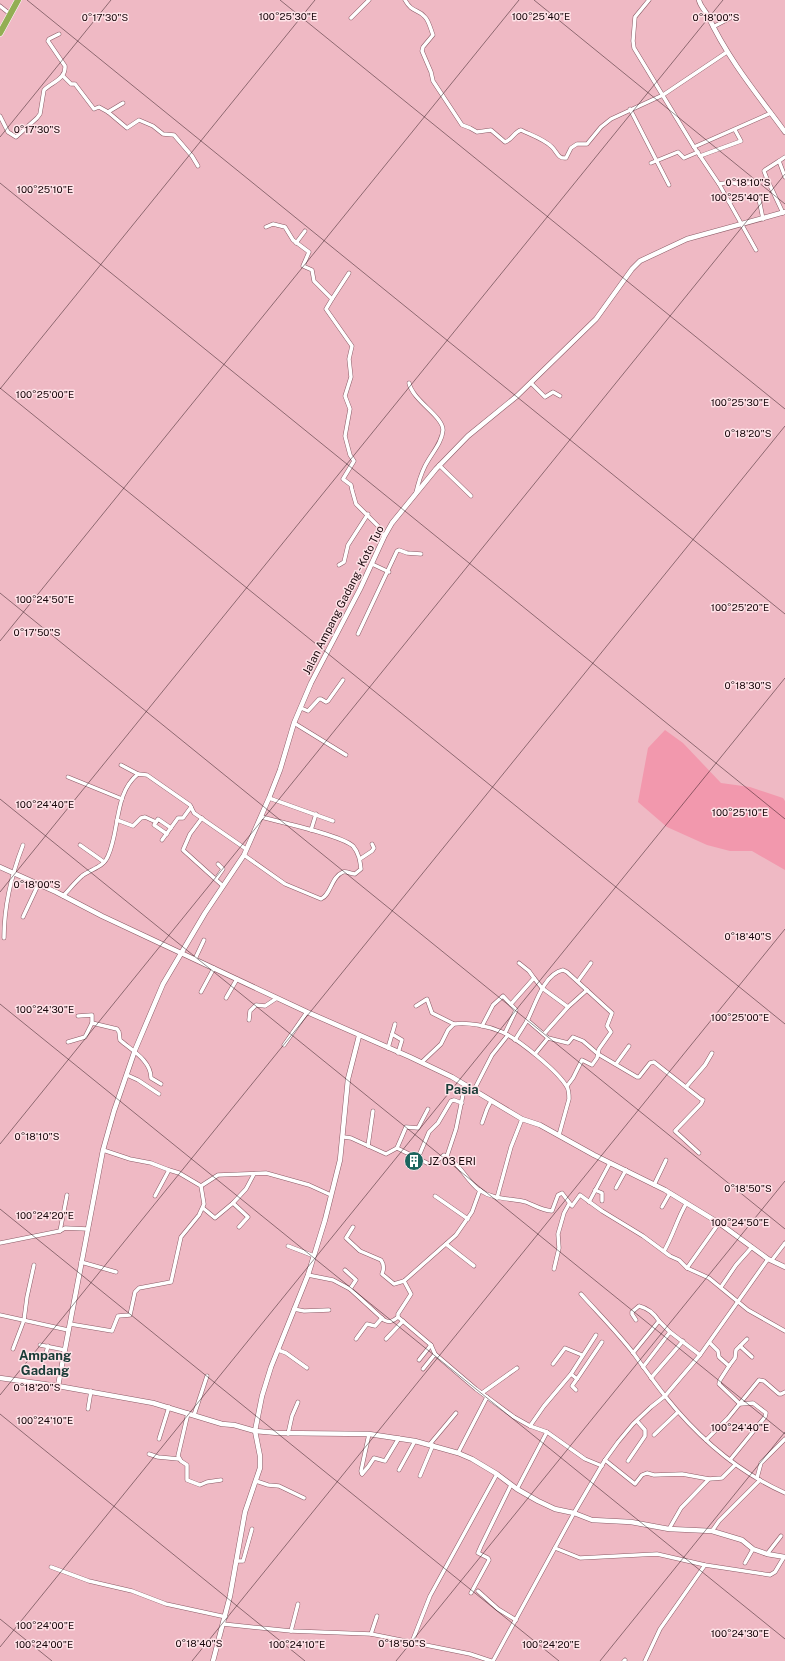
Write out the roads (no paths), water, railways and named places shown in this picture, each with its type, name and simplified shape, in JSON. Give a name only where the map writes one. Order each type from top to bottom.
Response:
[{"type":"highway","points":[[0,33],[18,0]]},
{"type":"street","points":[[351,18],[368,0]]},
{"type":"street","points":[[405,0],[413,11],[426,17],[433,35],[423,47],[422,51],[431,72],[433,81],[465,127],[476,132],[491,130],[506,142],[521,130],[550,145],[558,156],[564,159],[571,148],[576,144],[587,144],[604,123],[630,109],[663,95],[727,52]]},
{"type":"street","points":[[650,0],[635,17],[633,44],[694,147],[719,184],[756,250]]},
{"type":"street","points":[[699,0],[727,52],[785,132]]},
{"type":"street","points":[[0,6],[10,14]]},
{"type":"street","points":[[713,28],[730,18]]},
{"type":"street","points":[[0,116],[8,132],[16,136],[40,114],[44,88],[63,76],[65,66],[48,41],[59,34]]},
{"type":"street","points":[[63,76],[71,84],[75,84],[94,109],[99,107],[108,112],[127,128],[140,120],[154,126],[163,134],[174,136],[191,155],[198,166]]},
{"type":"street","points":[[108,112],[121,104]]},
{"type":"street","points":[[630,109],[669,185]]},
{"type":"street","points":[[694,147],[771,113]]},
{"type":"street","points":[[700,156],[740,142],[741,141],[735,130]]},
{"type":"street","points":[[652,163],[678,152],[684,158],[698,152]]},
{"type":"street","points":[[784,213],[765,170],[785,157]]},
{"type":"street","points":[[779,161],[785,177]]},
{"type":"street","points":[[719,184],[731,182],[740,186],[768,179]]},
{"type":"street","points":[[729,202],[742,197]]},
{"type":"street","points":[[759,199],[763,219]]},
{"type":"street","name":"Jalan Ampang Gadang - Koto Tuo","points":[[58,1386],[103,1150],[135,1050],[163,984],[181,953],[244,855],[270,798],[294,723],[311,683],[392,523],[439,465],[468,436],[531,383],[596,319],[632,269],[640,262],[680,241],[784,213]]},
{"type":"street","points":[[266,227],[273,224],[282,226],[287,229],[309,252],[303,265],[304,267],[312,270],[314,281],[332,299]]},
{"type":"street","points":[[297,241],[305,231]]},
{"type":"street","points":[[349,273],[326,309],[352,346],[349,359],[351,378],[345,396],[350,409],[345,436],[350,455],[354,461],[343,479],[351,485],[355,502],[378,526],[384,538]]},
{"type":"street","points":[[409,383],[416,397],[438,419],[442,424],[443,429],[438,444],[424,469],[416,494]]},
{"type":"street","points":[[531,383],[545,397],[553,392],[560,396]]},
{"type":"street","points":[[439,465],[472,496]]},
{"type":"street","points":[[339,565],[344,562],[348,546],[368,514]]},
{"type":"street","points":[[358,634],[389,572],[398,550],[407,553],[421,554]]},
{"type":"street","points":[[372,564],[389,572]]},
{"type":"street","points":[[301,708],[308,711],[319,699],[327,702],[343,680]]},
{"type":"street","points":[[294,723],[346,756]]},
{"type":"street","points":[[121,765],[138,774],[147,775],[191,807],[194,813],[246,849]]},
{"type":"street","points":[[63,896],[83,876],[104,862],[109,855],[122,799],[127,787],[138,774]]},
{"type":"street","points":[[68,777],[122,799]]},
{"type":"street","points":[[270,798],[333,821]]},
{"type":"street","points":[[162,840],[178,818],[183,818],[191,807]]},
{"type":"street","points":[[311,830],[316,814]]},
{"type":"street","points":[[117,820],[133,826],[139,818],[143,817],[156,822],[158,819],[171,828]]},
{"type":"street","points":[[244,855],[285,884],[321,900],[324,898],[332,883],[342,872],[355,874],[360,870],[360,859],[356,850],[350,844],[311,830],[261,817]]},
{"type":"street","points":[[202,818],[189,837],[183,850],[224,886]]},
{"type":"street","points":[[156,822],[154,825],[166,834]]},
{"type":"street","points":[[360,859],[372,851],[374,848],[372,844]]},
{"type":"street","points":[[4,938],[5,911],[12,873],[23,845]]},
{"type":"street","points":[[80,845],[104,862]]},
{"type":"street","points":[[216,880],[223,869],[218,864]]},
{"type":"street","points":[[0,867],[307,1012],[398,1053],[422,1062],[452,1077],[522,1119],[540,1125],[610,1163],[670,1193],[719,1223],[770,1260],[785,1268]]},
{"type":"street","points":[[23,917],[38,885]]},
{"type":"street","points":[[195,959],[204,940]]},
{"type":"street","points":[[519,963],[529,971],[542,988],[568,1008]]},
{"type":"street","points":[[578,982],[591,963]]},
{"type":"street","points":[[201,992],[214,968]]},
{"type":"street","points":[[515,1040],[527,1020],[542,988],[561,970],[567,972],[612,1014],[607,1026],[610,1032],[599,1049],[592,1065],[582,1060],[567,1086]]},
{"type":"street","points":[[511,1004],[534,978]]},
{"type":"street","points":[[226,998],[237,979]]},
{"type":"street","points":[[544,1034],[587,990]]},
{"type":"street","points":[[474,1090],[492,1055],[507,1034],[509,1022],[516,1013],[516,1010],[505,997],[500,997],[493,1006],[482,1026]]},
{"type":"street","points":[[249,1020],[250,1011],[256,1005],[265,1006],[277,998]]},
{"type":"street","points":[[416,1006],[427,999],[432,1013],[454,1024],[482,1026],[507,1034],[547,1064],[567,1086],[569,1093],[559,1135]]},
{"type":"street","points":[[284,1044],[307,1012]]},
{"type":"street","points":[[68,1042],[85,1037],[92,1023],[92,1015],[78,1016]]},
{"type":"street","points":[[527,1020],[548,1038],[568,1043],[573,1037],[583,1041],[598,1054],[639,1077],[650,1063],[654,1062],[701,1098],[702,1102],[675,1132],[699,1153]]},
{"type":"street","points":[[92,1023],[117,1029],[120,1040],[135,1050],[151,1070],[151,1078],[161,1084]]},
{"type":"street","points":[[388,1048],[395,1024]]},
{"type":"street","points":[[422,1062],[441,1044],[448,1030],[454,1024]]},
{"type":"street","points":[[392,1034],[402,1040],[398,1053]]},
{"type":"street","points":[[213,1661],[226,1617],[245,1512],[256,1481],[260,1462],[255,1431],[264,1388],[308,1275],[326,1220],[340,1160],[344,1137],[347,1086],[359,1036]]},
{"type":"street","points":[[535,1054],[548,1038]]},
{"type":"street","points":[[616,1064],[629,1046]]},
{"type":"street","points":[[686,1087],[702,1069],[712,1052]]},
{"type":"street","points":[[127,1075],[140,1081],[159,1094]]},
{"type":"street","points":[[447,1156],[456,1129],[457,1118],[462,1103],[465,1085]]},
{"type":"street","points":[[418,1158],[429,1132],[438,1123],[451,1101],[454,1100],[462,1103]]},
{"type":"street","points":[[482,1123],[486,1109],[492,1101]]},
{"type":"street","points":[[344,1137],[351,1138],[386,1154],[397,1148],[406,1127],[418,1128],[428,1109]]},
{"type":"street","points":[[368,1146],[373,1111]]},
{"type":"street","points":[[497,1198],[511,1146],[522,1119]]},
{"type":"street","points":[[397,1148],[431,1164],[442,1156],[447,1156],[480,1190],[497,1198],[526,1202],[541,1210],[552,1212],[558,1195],[563,1193],[569,1204]]},
{"type":"street","points":[[70,1324],[112,1331],[118,1316],[130,1315],[135,1292],[139,1288],[171,1282],[181,1237],[203,1208],[204,1201],[201,1186],[183,1174],[151,1163],[130,1159],[103,1150]]},
{"type":"street","points":[[654,1185],[666,1160]]},
{"type":"street","points":[[589,1202],[610,1163]]},
{"type":"street","points":[[155,1196],[169,1170]]},
{"type":"street","points":[[616,1188],[626,1170]]},
{"type":"street","points":[[203,1208],[215,1218],[233,1203],[246,1189],[254,1174]]},
{"type":"street","points":[[201,1186],[218,1175],[269,1174],[309,1185],[331,1195]]},
{"type":"street","points":[[353,1227],[346,1238],[360,1251],[381,1260],[383,1262],[384,1269],[382,1274],[394,1284],[404,1281],[456,1235],[468,1219],[480,1190]]},
{"type":"street","points":[[595,1190],[603,1195],[602,1201]]},
{"type":"street","points":[[662,1207],[670,1193]]},
{"type":"street","points":[[60,1232],[67,1195]]},
{"type":"street","points":[[569,1204],[573,1206],[580,1195],[670,1256],[679,1260],[687,1268],[709,1278],[721,1286],[748,1310],[785,1331]]},
{"type":"street","points":[[434,1196],[468,1219]]},
{"type":"street","points":[[233,1203],[248,1217],[239,1226]]},
{"type":"street","points":[[554,1269],[559,1248],[558,1234],[564,1213],[569,1204]]},
{"type":"street","points":[[664,1251],[671,1239],[679,1215],[686,1204]]},
{"type":"street","points":[[687,1268],[719,1223]]},
{"type":"street","points":[[0,1243],[60,1232],[65,1228],[87,1229]]},
{"type":"street","points":[[446,1244],[474,1266]]},
{"type":"street","points":[[224,1624],[291,1631],[371,1634],[470,1654],[492,1661],[574,1513],[618,1442],[651,1407],[665,1396],[700,1355],[710,1343],[738,1300],[770,1260],[785,1244]]},
{"type":"street","points":[[288,1246],[314,1256]]},
{"type":"street","points":[[721,1286],[752,1247]]},
{"type":"street","points":[[81,1262],[116,1272]]},
{"type":"street","points":[[13,1349],[24,1320],[34,1265]]},
{"type":"street","points":[[345,1270],[356,1280],[350,1289]]},
{"type":"street","points":[[308,1275],[333,1280],[350,1289],[382,1318],[389,1322],[398,1317],[398,1314],[411,1293],[404,1281]]},
{"type":"street","points":[[581,1294],[633,1353],[678,1412],[706,1440],[735,1465],[768,1485],[785,1493]]},
{"type":"street","points":[[636,1320],[632,1312],[638,1306],[646,1308],[656,1316],[670,1332],[700,1355]]},
{"type":"street","points":[[294,1309],[304,1311],[329,1310]]},
{"type":"street","points":[[0,1315],[68,1330]]},
{"type":"street","points":[[398,1317],[431,1345],[435,1354],[476,1389],[530,1426],[547,1432],[579,1456],[602,1466]]},
{"type":"street","points":[[356,1339],[367,1324],[375,1326],[382,1318]]},
{"type":"street","points":[[386,1339],[402,1321]]},
{"type":"street","points":[[633,1353],[659,1321]]},
{"type":"street","points":[[643,1367],[670,1332]]},
{"type":"street","points":[[530,1426],[544,1406],[571,1374],[596,1335]]},
{"type":"street","points":[[730,1460],[766,1413],[753,1403],[740,1404],[719,1384],[734,1358],[736,1350],[746,1339]]},
{"type":"street","points":[[651,1378],[683,1341]]},
{"type":"street","points":[[576,1390],[572,1386],[602,1342]]},
{"type":"street","points":[[710,1343],[718,1351],[719,1357],[729,1366]]},
{"type":"street","points":[[40,1345],[65,1350]]},
{"type":"street","points":[[419,1360],[431,1345]]},
{"type":"street","points":[[45,1357],[48,1346]]},
{"type":"street","points":[[740,1346],[752,1357]]},
{"type":"street","points":[[553,1364],[566,1348],[582,1355]]},
{"type":"street","points":[[278,1350],[286,1353],[307,1368]]},
{"type":"street","points":[[422,1369],[435,1354]]},
{"type":"street","points":[[482,1393],[517,1368]]},
{"type":"street","points":[[571,1374],[577,1379]]},
{"type":"street","points":[[194,1415],[207,1376]]},
{"type":"street","points":[[0,1378],[131,1398],[169,1407],[222,1424],[234,1425],[255,1431],[288,1434],[369,1434],[415,1441],[458,1453],[497,1474],[517,1489],[538,1501],[592,1520],[632,1522],[669,1529],[712,1531],[742,1540],[753,1549],[767,1554],[784,1557],[773,1575],[705,1565],[657,1554],[580,1558],[555,1548]]},
{"type":"street","points":[[706,1440],[725,1422],[760,1379],[779,1394],[785,1392]]},
{"type":"street","points":[[88,1409],[91,1391]]},
{"type":"street","points":[[458,1453],[487,1397]]},
{"type":"street","points":[[288,1434],[292,1416],[298,1402]]},
{"type":"street","points":[[159,1439],[169,1407]]},
{"type":"street","points":[[654,1435],[678,1412]]},
{"type":"street","points":[[178,1459],[188,1413]]},
{"type":"street","points":[[420,1476],[432,1445],[456,1413]]},
{"type":"street","points":[[628,1461],[645,1436],[645,1430],[637,1421]]},
{"type":"street","points":[[517,1489],[547,1432]]},
{"type":"street","points":[[369,1434],[360,1471],[362,1474],[374,1458],[385,1461],[399,1438]]},
{"type":"street","points":[[712,1531],[719,1521],[758,1479],[761,1463],[785,1439]]},
{"type":"street","points":[[399,1470],[415,1441]]},
{"type":"street","points":[[149,1454],[158,1457],[178,1459],[188,1465],[187,1480],[200,1485],[207,1482],[221,1480]]},
{"type":"street","points":[[606,1460],[635,1484],[642,1475],[647,1473],[654,1475],[682,1474],[709,1479],[722,1478],[735,1465]]},
{"type":"street","points":[[412,1642],[430,1596],[497,1474]]},
{"type":"street","points":[[669,1529],[681,1508],[709,1479]]},
{"type":"street","points":[[256,1481],[268,1485],[279,1486],[304,1498]]},
{"type":"street","points":[[470,1593],[489,1560],[478,1553],[511,1485]]},
{"type":"street","points":[[236,1562],[243,1560],[252,1528]]},
{"type":"street","points":[[767,1554],[781,1536]]},
{"type":"street","points":[[745,1563],[753,1549]]},
{"type":"street","points":[[645,1661],[660,1629],[705,1565]]},
{"type":"street","points":[[51,1567],[88,1581],[132,1591],[166,1604],[226,1617]]},
{"type":"street","points":[[478,1591],[498,1609],[516,1620]]},
{"type":"street","points":[[291,1631],[298,1604]]},
{"type":"street","points":[[371,1634],[377,1616]]},
{"type":"place","name":"JZ 03 ERI","points":[[414,1161]]},
{"type":"district","name":"Pasia","points":[[462,1089]]},
{"type":"district","name":"Ampang Gadang","points":[[45,1362]]}]
